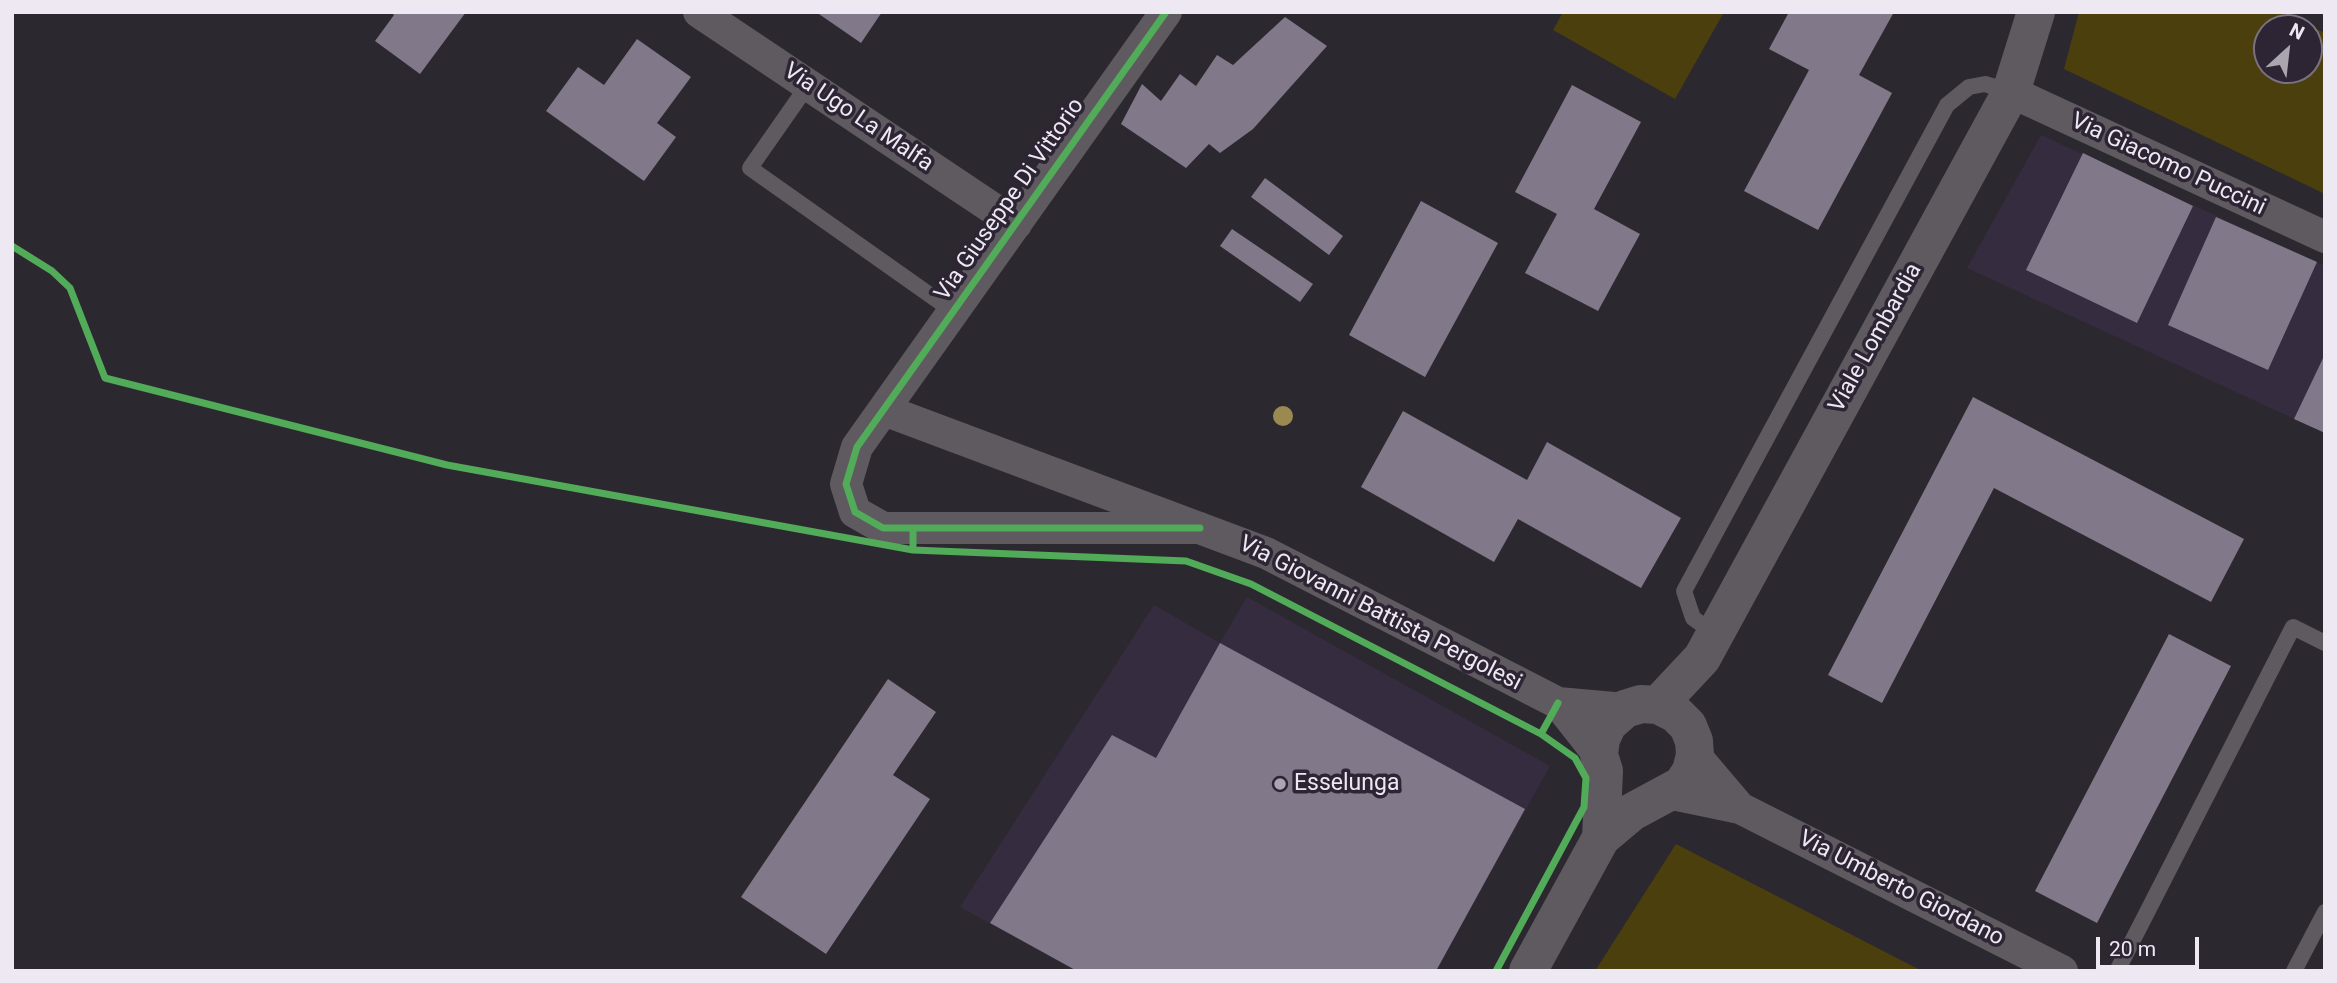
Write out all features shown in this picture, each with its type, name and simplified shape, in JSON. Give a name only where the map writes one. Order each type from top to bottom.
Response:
[{"type":"street","name":"Via Ugo La Malfa","points":[[699,12],[1016,224]]},
{"type":"street","name":"Via Giuseppe Di Vittorio","points":[[884,410],[1166,12]]},
{"type":"street","name":"Viale Lombardia","points":[[1666,724],[2011,92],[2036,12]]},
{"type":"street","name":"Via Giacomo Puccini","points":[[2011,92],[2325,237]]},
{"type":"street","name":"Via Giovanni Battista Pergolesi","points":[[1200,527],[883,528],[855,512],[846,484],[857,447],[884,410],[1200,527],[1266,553],[1558,703],[1666,724]]},
{"type":"street","name":"Via Giovanni Battista Pergolesi","points":[[1558,703],[1601,763]]},
{"type":"street","name":"Viale Lombardia","points":[[1601,838],[1601,739],[1608,723],[1666,724]]},
{"type":"street","name":"Viale Lombardia","points":[[1528,971],[1601,838],[1632,812],[1682,785],[1691,771],[1666,724]]},
{"type":"street","name":"Via Umberto Giordano","points":[[1666,724],[1740,808]]},
{"type":"street","points":[[1601,763],[1615,787],[1629,796],[1645,799],[1665,795]]},
{"type":"street","name":"Via Umberto Giordano","points":[[1665,795],[1740,808],[2062,971]]},
{"type":"lane","points":[[808,85],[750,168],[954,313]]},
{"type":"lane","points":[[1708,646],[1693,618],[1684,591],[1940,117],[1947,105],[1969,87],[1985,85],[2011,92]]},
{"type":"lane","points":[[2118,971],[2292,627],[2325,643]]},
{"type":"lane","points":[[2294,971],[2325,912]]},
{"type":"shaded area","points":[[1563,12],[1724,12],[1675,99],[1553,30]]},
{"type":"shaded area","points":[[2079,12],[2279,12],[2283,14],[2253,14],[2253,84],[2323,84],[2323,32],[2325,33],[2325,194],[2064,69]]},
{"type":"shaded area","points":[[2041,135],[2325,266],[2325,433],[1967,268]]},
{"type":"shaded area","name":"Esselunga","points":[[1247,597],[1550,766],[1436,971],[1077,971],[960,907],[1154,605],[1220,643]]},
{"type":"shaded area","points":[[1676,844],[1922,971],[1595,971]]},
{"type":"building","points":[[390,12],[466,12],[420,74],[375,41],[394,15]]},
{"type":"building","points":[[816,12],[882,12],[861,43]]},
{"type":"building","points":[[1789,12],[1894,12],[1859,75],[1892,93],[1818,230],[1744,191],[1809,70],[1769,49]]},
{"type":"building","points":[[1285,17],[1327,46],[1253,129],[1220,153],[1209,144],[1186,168],[1121,124],[1142,84],[1161,101],[1180,74],[1196,86],[1217,55],[1233,65]]},
{"type":"building","points":[[637,39],[691,77],[657,123],[676,137],[644,181],[546,111],[578,67],[604,85]]},
{"type":"building","points":[[1572,85],[1641,122],[1594,209],[1640,234],[1598,311],[1525,273],[1557,214],[1515,192]]},
{"type":"building","points":[[2083,153],[2193,206],[2137,323],[2026,270]]},
{"type":"building","points":[[1265,178],[1343,236],[1329,255],[1251,197]]},
{"type":"building","points":[[1421,201],[1498,243],[1425,377],[1349,335]]},
{"type":"building","points":[[2216,217],[2317,262],[2268,370],[2168,325]]},
{"type":"building","points":[[1232,229],[1313,284],[1300,302],[1220,246]]},
{"type":"building","points":[[2325,354],[2325,433],[2294,419]]},
{"type":"building","points":[[1973,397],[2244,539],[2211,602],[1994,488],[1882,703],[1828,675]]},
{"type":"building","points":[[1403,411],[1527,480],[1547,442],[1681,518],[1641,588],[1518,519],[1494,562],[1361,487]]},
{"type":"building","points":[[2169,634],[2231,666],[2097,923],[2035,891]]},
{"type":"building","name":"Esselunga","points":[[1220,643],[1525,809],[1436,971],[1077,971],[990,923],[1112,735],[1156,758]]},
{"type":"building","points":[[888,679],[936,712],[893,775],[930,799],[826,954],[741,897]]},
{"type":"cycle path","points":[[1166,12],[857,447],[846,484],[855,512],[883,528],[1200,528]]},
{"type":"cycle path","points":[[12,246],[52,271],[70,288],[105,378],[447,465],[913,550],[913,528]]},
{"type":"cycle path","points":[[913,550],[1186,561],[1251,584],[1541,734]]},
{"type":"cycle path","points":[[1496,971],[1584,807],[1586,778],[1575,758],[1541,734],[1558,703]]},
{"type":"place","name":"Esselunga","points":[[1280,784]]}]
